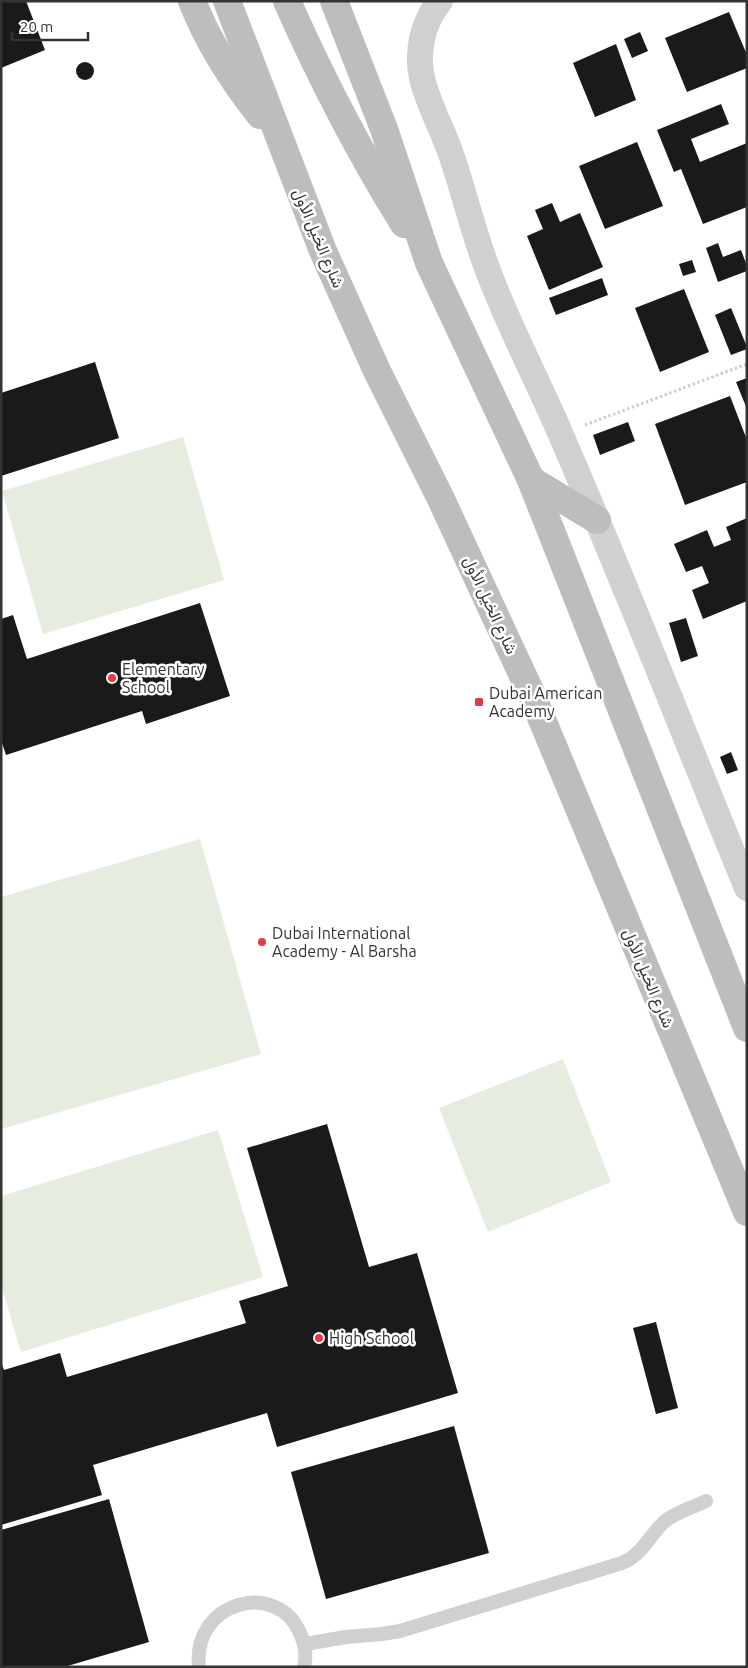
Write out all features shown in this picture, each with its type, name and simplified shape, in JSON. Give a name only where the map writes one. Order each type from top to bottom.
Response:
[{"type":"main road","points":[[192,1],[212,44],[232,77],[279,138]]},
{"type":"main road","name":"شارع الخيل الأول","points":[[227,1],[323,251],[377,371],[440,497],[531,693],[747,1212]]},
{"type":"main road","points":[[287,1],[350,130],[388,198],[429,263]]},
{"type":"main road","points":[[334,1],[384,129],[429,263],[531,480],[747,1028]]},
{"type":"main road","points":[[531,480],[597,520]]},
{"type":"street","points":[[440,1],[428,20],[422,38],[421,76],[427,95],[450,149],[490,276],[561,434],[747,888]]},
{"type":"lane","points":[[305,1644],[400,1631],[622,1563],[636,1554],[665,1521],[672,1516],[706,1502]]},
{"type":"lane","points":[[199,1667],[198,1655],[201,1638],[209,1623],[222,1611],[238,1604],[255,1602],[272,1606],[287,1615],[298,1628],[305,1644],[306,1660],[304,1667]]},
{"type":"path","points":[[561,434],[747,364]]},
{"type":"shaded area","points":[[183,437],[224,580],[43,634],[2,491]]},
{"type":"shaded area","points":[[200,839],[261,1054],[1,1129],[1,897]]},
{"type":"shaded area","points":[[563,1059],[611,1182],[488,1232],[439,1108]]},
{"type":"shaded area","points":[[218,1130],[263,1277],[21,1352],[1,1285],[1,1196]]},
{"type":"building","points":[[1,1],[26,1],[45,50],[1,68]]},
{"type":"building","points":[[729,12],[747,55],[747,68],[687,92],[665,38]]},
{"type":"building","points":[[640,32],[648,51],[632,58],[624,39]]},
{"type":"building","points":[[616,44],[636,100],[595,117],[573,63]]},
{"type":"building","points":[[85,62],[91,65],[94,71],[91,77],[85,80],[79,77],[76,71],[79,65]]},
{"type":"building","points":[[721,104],[729,124],[691,139],[700,162],[747,143],[747,207],[703,224],[681,169],[674,172],[657,130]]},
{"type":"building","points":[[637,142],[663,206],[605,229],[579,166]]},
{"type":"building","points":[[552,203],[560,222],[580,213],[603,267],[549,290],[527,236],[543,229],[535,210]]},
{"type":"building","points":[[718,243],[723,257],[741,250],[747,271],[718,282],[706,248]]},
{"type":"building","points":[[692,260],[696,272],[683,276],[679,264]]},
{"type":"building","points":[[602,278],[608,295],[556,315],[549,298]]},
{"type":"building","points":[[684,289],[709,352],[660,372],[635,308]]},
{"type":"building","points":[[731,308],[747,349],[731,355],[715,315]]},
{"type":"building","points":[[95,362],[119,438],[1,476],[1,393]]},
{"type":"building","points":[[747,378],[747,409],[736,382]]},
{"type":"building","points":[[730,396],[747,440],[747,482],[685,505],[655,424]]},
{"type":"building","points":[[628,422],[635,441],[600,455],[593,435]]},
{"type":"building","points":[[747,518],[747,601],[703,619],[692,590],[709,583],[702,566],[686,572],[674,544],[707,530],[714,547],[731,540],[726,527]]},
{"type":"building","name":"Elementary School","points":[[200,603],[230,696],[146,724],[142,711],[6,755],[1,740],[1,619],[13,615],[27,659]]},
{"type":"building","points":[[686,618],[698,656],[681,662],[669,623]]},
{"type":"building","points":[[731,752],[738,770],[727,774],[720,757]]},
{"type":"building","name":"High School","points":[[327,1124],[369,1267],[417,1253],[458,1393],[277,1447],[267,1413],[93,1465],[102,1495],[1,1525],[1,1362],[4,1370],[60,1353],[67,1377],[246,1323],[239,1301],[288,1286],[247,1148]]},
{"type":"building","points":[[656,1322],[678,1408],[656,1414],[633,1328]]},
{"type":"building","points":[[454,1426],[489,1553],[326,1599],[291,1472]]},
{"type":"building","points":[[109,1499],[149,1642],[64,1667],[1,1667],[1,1530]]},
{"type":"place","name":"Elementary School","points":[[112,678]]},
{"type":"place","name":"Dubai American Academy","points":[[479,702]]},
{"type":"place","name":"Dubai International Academy - Al Barsha","points":[[262,942]]},
{"type":"place","name":"High School","points":[[319,1338]]}]
